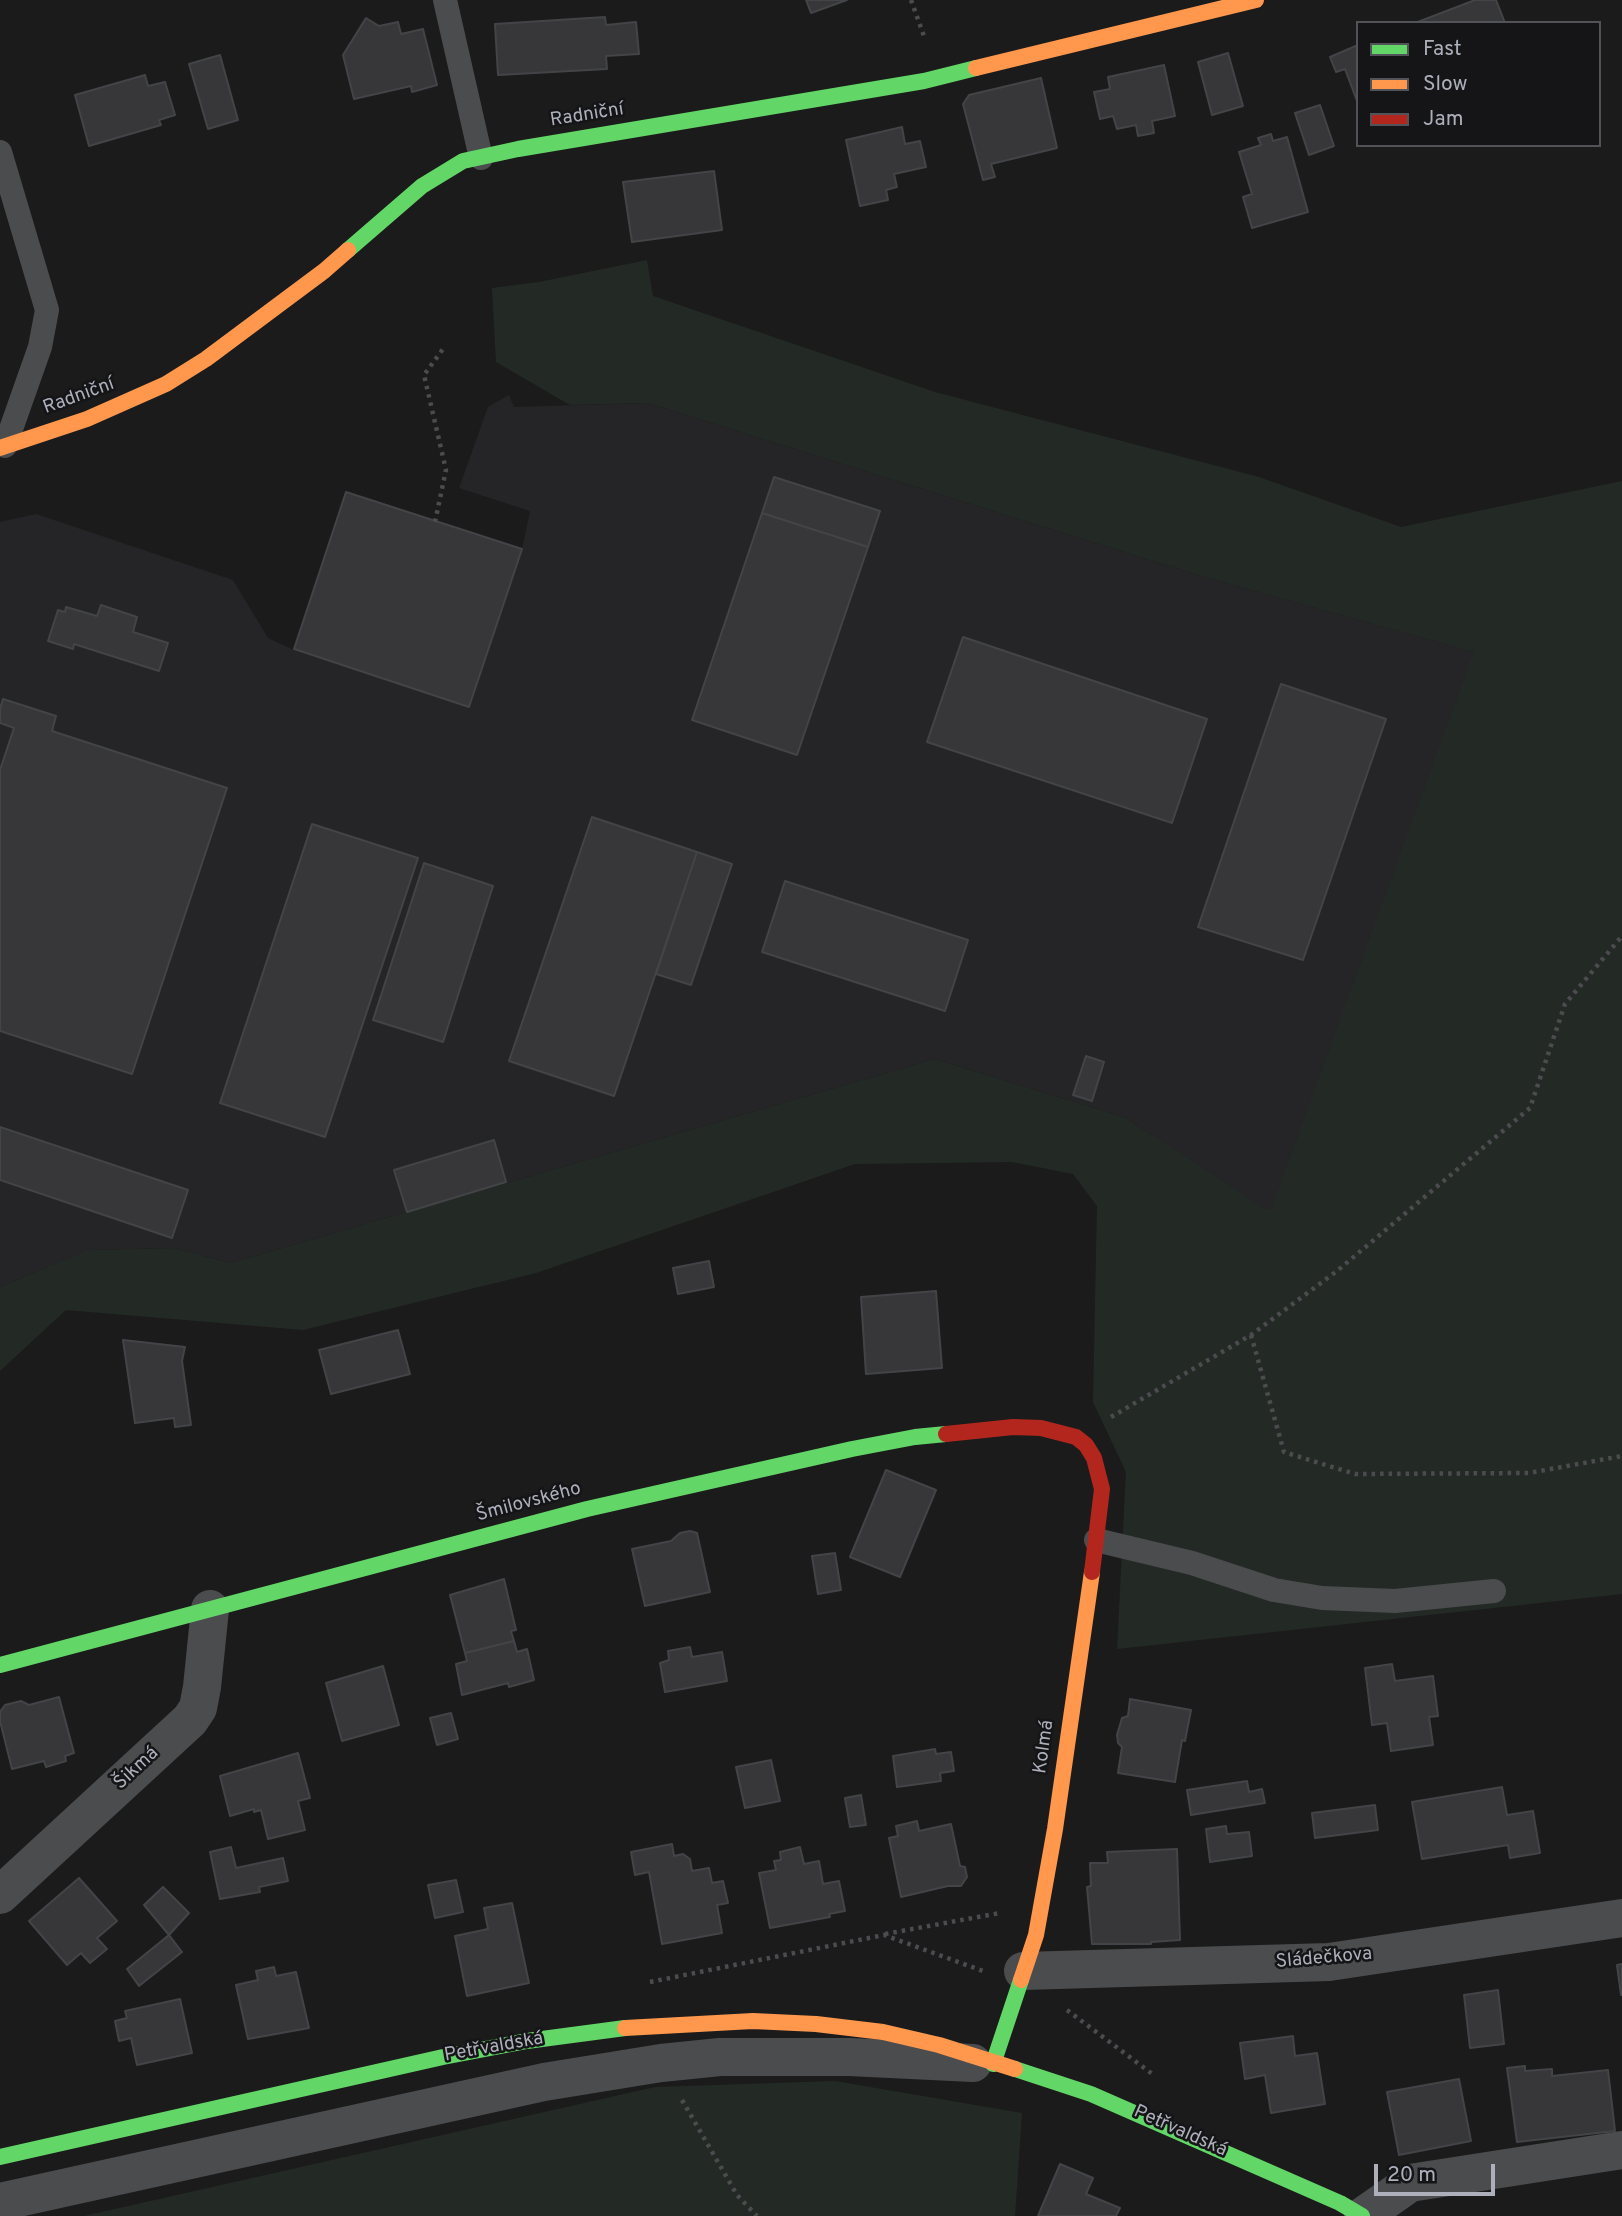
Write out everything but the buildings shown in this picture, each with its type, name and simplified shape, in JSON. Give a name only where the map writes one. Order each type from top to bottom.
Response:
[{"type":"street","name":"Radniční","points":[[2,447],[87,419],[166,384],[206,359],[324,271],[422,186],[463,161],[518,149],[924,81],[1256,0]]},
{"type":"street","name":"Šmilovského","points":[[0,1665],[587,1509],[852,1449],[915,1437],[1013,1427],[1041,1427],[1076,1437]]},
{"type":"street","name":"Kolmá","points":[[993,2064],[1036,1935],[1055,1829],[1101,1505],[1099,1473],[1093,1455],[1076,1437]]},
{"type":"street","name":"Šikmá","points":[[0,1895],[190,1720],[198,1708],[202,1687],[210,1609]]},
{"type":"street","name":"Sládečkova","points":[[1023,1972],[1329,1962],[1622,1918]]},
{"type":"street","name":"Petřvaldská","points":[[0,2157],[443,2057],[527,2041],[621,2028],[753,2021],[816,2024],[883,2032],[939,2045],[1091,2094],[1340,2203],[1362,2216],[1410,2183],[1622,2150]]},
{"type":"street","name":"Petřvaldská","points":[[0,2202],[544,2082],[661,2063],[720,2057],[849,2057],[993,2064]]},
{"type":"lane","points":[[445,0],[481,158]]},
{"type":"lane","points":[[0,152],[47,310],[40,347],[2,447]]},
{"type":"lane","points":[[1096,1540],[1192,1563],[1274,1590],[1322,1598],[1395,1601],[1494,1591]]},
{"type":"path","points":[[911,0],[929,48]]},
{"type":"path","points":[[435,522],[446,470],[424,375],[443,349]]},
{"type":"path","points":[[1076,1437],[1251,1335],[1337,1271],[1530,1108],[1565,1004],[1622,936]]},
{"type":"path","points":[[1251,1335],[1284,1452],[1355,1474],[1529,1472],[1622,1456]]},
{"type":"path","points":[[641,1984],[1041,1906]]},
{"type":"path","points":[[884,1935],[997,1976],[1023,1972],[1038,1989],[1159,2078]]},
{"type":"path","points":[[661,2063],[737,2195],[757,2216]]},
{"type":"shaded area","points":[[647,260],[653,296],[935,392],[1259,477],[1401,527],[1622,481],[1622,1594],[1117,1649],[1126,1472],[1093,1402],[1097,1206],[1073,1174],[1012,1162],[855,1164],[536,1273],[303,1330],[66,1310],[0,1371],[0,1287],[89,1250],[173,1248],[231,1263],[935,1059],[1126,1118],[1270,1212],[1474,652],[1198,575],[648,403],[570,405],[496,362],[492,288],[539,282]]},
{"type":"shaded area","points":[[509,395],[514,407],[648,403],[1198,575],[1475,652],[1270,1213],[1126,1118],[935,1059],[231,1263],[173,1248],[90,1250],[0,1287],[0,522],[36,514],[233,580],[268,638],[296,651],[470,707],[522,549],[530,511],[459,488],[488,407]]},
{"type":"shaded area","points":[[835,2081],[1022,2113],[1015,2216],[84,2216],[655,2087]]},
{"type":"traffic: fast","points":[[348,250],[422,186],[463,161],[518,149],[924,81],[976,68]]},
{"type":"traffic: fast","points":[[0,1665],[587,1509],[852,1449],[946,1434]]},
{"type":"traffic: fast","points":[[993,2064],[1021,1980]]},
{"type":"traffic: fast","points":[[0,2157],[443,2057],[527,2041],[625,2028]]},
{"type":"traffic: fast","points":[[1015,2069],[1091,2094],[1340,2203],[1362,2216]]},
{"type":"traffic: slow","points":[[976,68],[1256,0]]},
{"type":"traffic: slow","points":[[0,448],[87,419],[166,384],[206,359],[348,250]]},
{"type":"traffic: slow","points":[[1021,1980],[1036,1935],[1055,1829],[1092,1572]]},
{"type":"traffic: slow","points":[[625,2028],[753,2021],[816,2024],[883,2032],[939,2045],[1015,2069]]},
{"type":"traffic: jam","points":[[946,1434],[1013,1427],[1041,1428],[1076,1437],[1086,1445],[1094,1458],[1102,1489],[1092,1572]]}]
